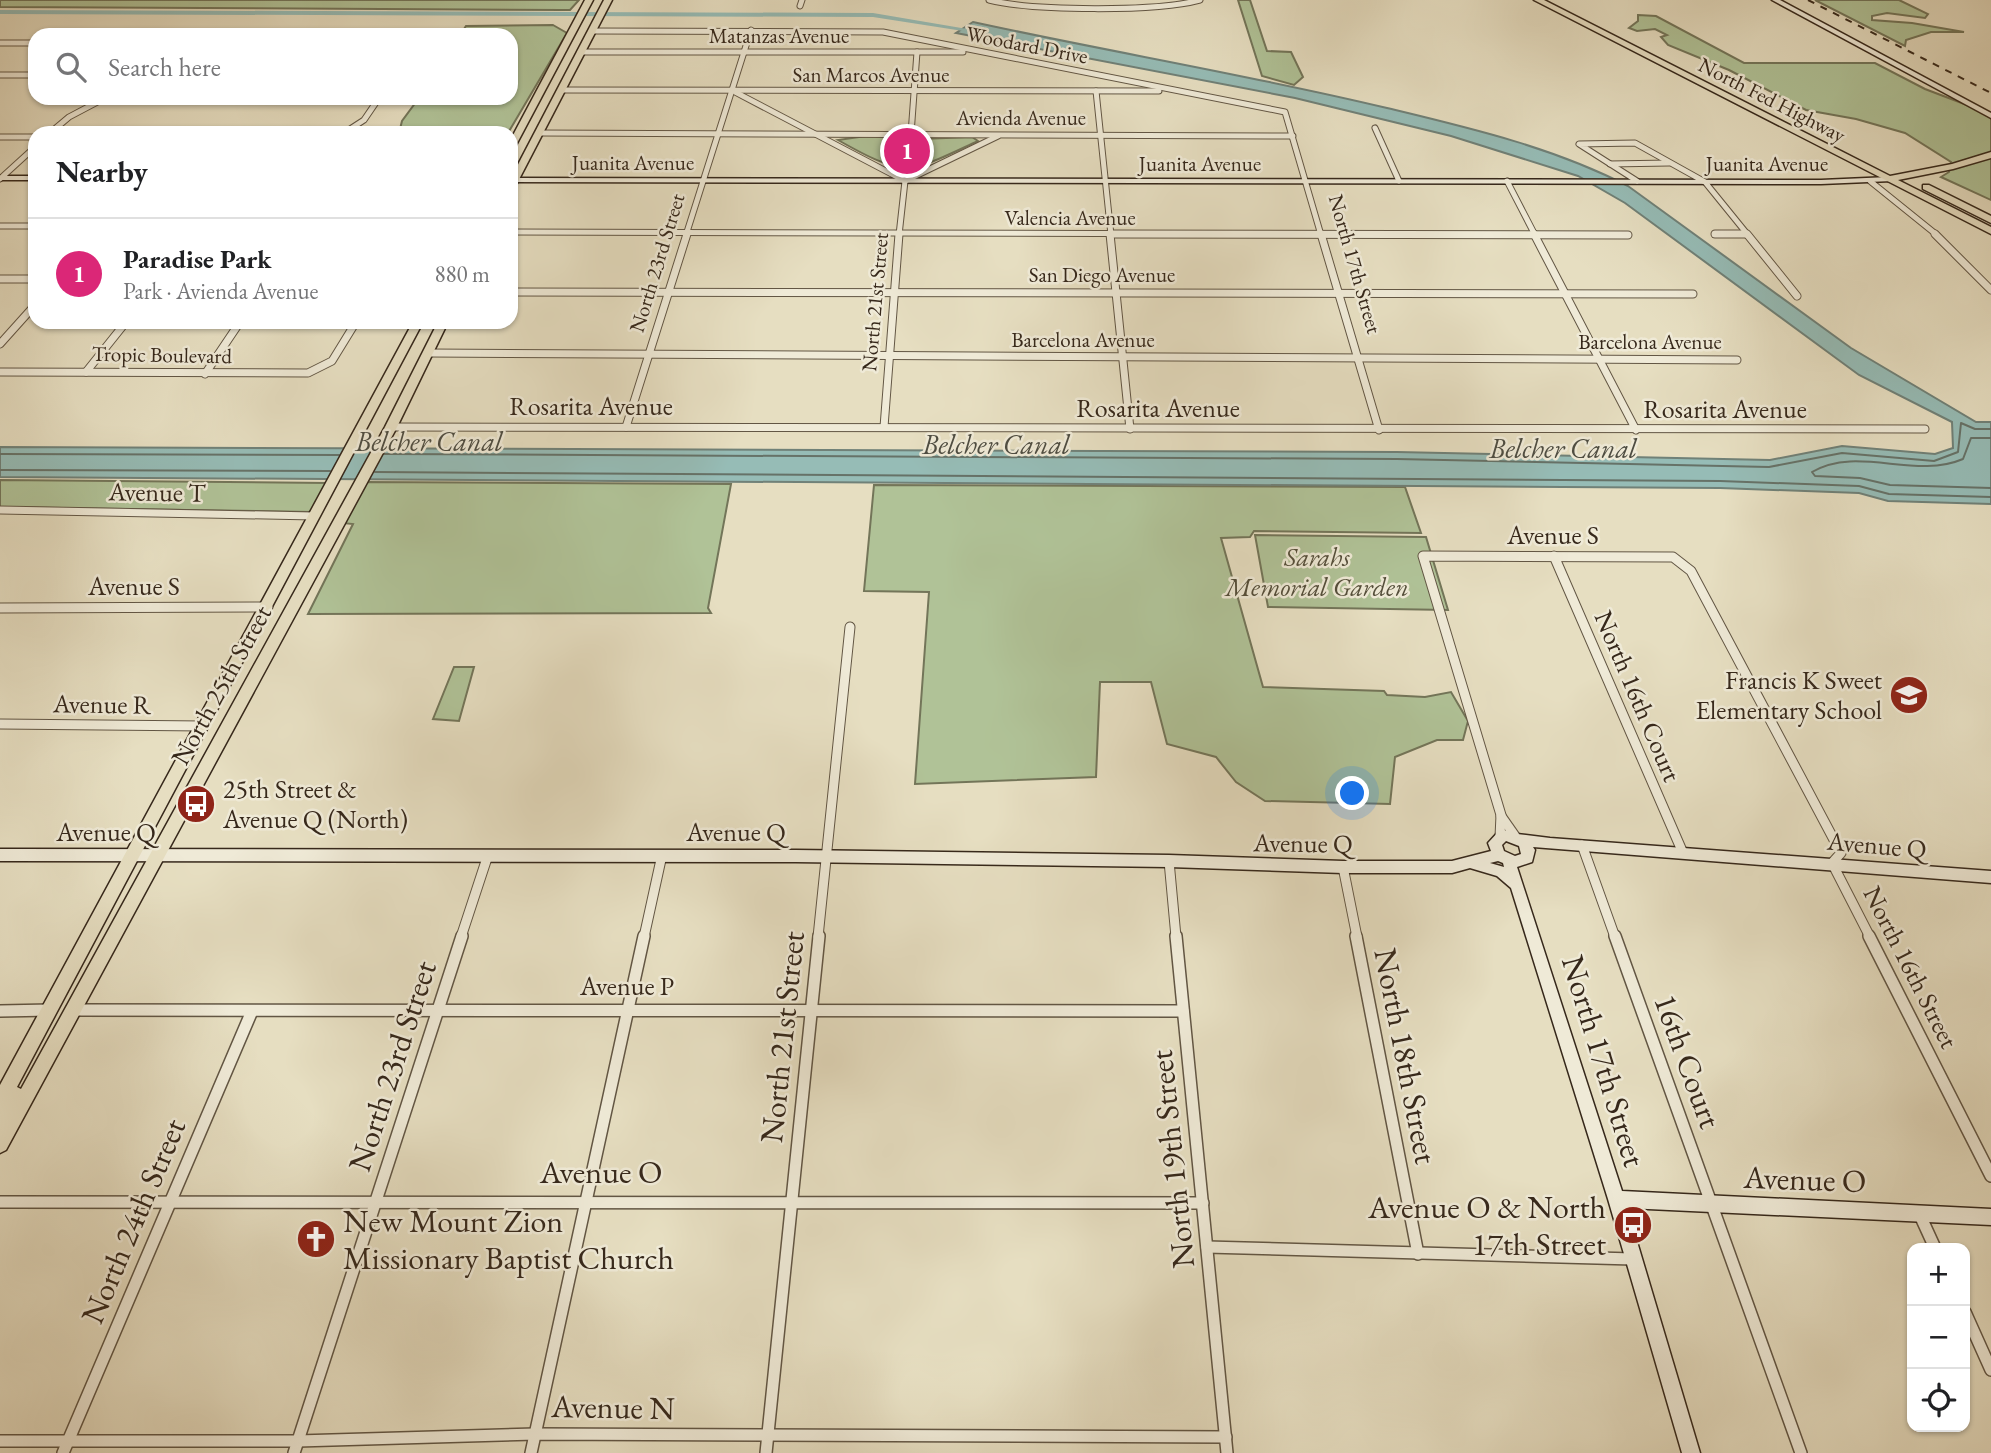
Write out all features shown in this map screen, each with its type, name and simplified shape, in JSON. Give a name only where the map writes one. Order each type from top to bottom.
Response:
[{"type":"main road","name":"North Fed Highway","points":[[1538,0],[1991,231]]},
{"type":"main road","name":"North Fed Highway","points":[[1556,0],[1991,220]]},
{"type":"main road","points":[[518,134],[587,3]]},
{"type":"main road","points":[[518,171],[607,3]]},
{"type":"main road","points":[[1588,26],[1619,32]]},
{"type":"main road","points":[[548,78],[550,86],[561,90]]},
{"type":"main road","points":[[541,92],[549,93],[554,103]]},
{"type":"main road","points":[[1889,179],[1991,155]]},
{"type":"main road","name":"North 25th Street","points":[[0,1101],[268,607],[414,329]]},
{"type":"main road","name":"North 25th Street","points":[[0,1144],[391,426],[440,329]]},
{"type":"main road","points":[[410,337],[416,351],[429,353]]},
{"type":"main road","points":[[314,516],[325,523],[329,538]]},
{"type":"main road","points":[[0,1121],[31,1063],[31,1045]]},
{"type":"street","points":[[989,0],[1009,5],[1159,3],[1184,6],[1200,1]]},
{"type":"street","points":[[1775,0],[1991,116]]},
{"type":"street","name":"Woodard Drive","points":[[593,27],[883,32],[1285,112]]},
{"type":"street","name":"North 23rd Street","points":[[626,427],[751,30]]},
{"type":"street","points":[[0,43],[28,43]]},
{"type":"street","name":"Matanzas Avenue","points":[[580,51],[979,51]]},
{"type":"street","points":[[911,134],[917,52]]},
{"type":"street","points":[[0,75],[28,75]]},
{"type":"street","name":"San Marcos Avenue","points":[[561,90],[1182,91]]},
{"type":"street","points":[[733,91],[905,181],[1003,134]]},
{"type":"street","points":[[1096,91],[1130,429]]},
{"type":"street","points":[[58,126],[92,105]]},
{"type":"street","points":[[355,126],[364,120],[374,105]]},
{"type":"street","name":"North 17th Street","points":[[1285,112],[1308,181],[1378,430]]},
{"type":"street","points":[[1375,128],[1399,181]]},
{"type":"street","name":"Avienda Avenue","points":[[540,132],[1293,136]]},
{"type":"street","points":[[0,137],[28,137]]},
{"type":"street","points":[[1637,181],[1579,144],[1635,144],[1705,182],[1797,296]]},
{"type":"street","points":[[0,179],[28,153]]},
{"type":"street","points":[[1609,164],[1671,163]]},
{"type":"street","points":[[0,179],[28,178]]},
{"type":"street","name":"Juanita Avenue","points":[[518,182],[1705,182],[1889,179]]},
{"type":"street","name":"North 21st Street","points":[[884,426],[893,292],[905,181]]},
{"type":"street","points":[[1507,181],[1636,430]]},
{"type":"street","points":[[1870,181],[1925,223],[1991,290]]},
{"type":"street","points":[[0,226],[28,226]]},
{"type":"street","name":"Valencia Avenue","points":[[518,232],[1629,234]]},
{"type":"street","points":[[1714,234],[1745,234]]},
{"type":"street","points":[[0,279],[28,279]]},
{"type":"street","name":"San Diego Avenue","points":[[518,292],[1338,291],[1693,294]]},
{"type":"street","points":[[0,344],[28,313]]},
{"type":"street","points":[[86,372],[120,329]]},
{"type":"street","points":[[205,374],[235,329]]},
{"type":"street","name":"Tropic Boulevard","points":[[0,372],[205,374],[323,371],[332,363],[352,329]]},
{"type":"street","name":"Barcelona Avenue","points":[[429,353],[1737,360]]},
{"type":"street","name":"Rosarita Avenue","points":[[391,426],[1925,429]]},
{"type":"street","name":"Avenue T","points":[[0,510],[314,516]]},
{"type":"street","name":"North 17th Street","points":[[1423,556],[1500,815],[1506,845],[1616,1199],[1691,1453]]},
{"type":"street","name":"Avenue S","points":[[1423,556],[1672,557],[1682,561]]},
{"type":"street","name":"North 16th Court","points":[[1554,556],[1683,853]]},
{"type":"street","name":"North 16th Street","points":[[1682,561],[1691,571],[1841,853],[1832,863],[1991,1175]]},
{"type":"street","name":"Avenue S","points":[[0,608],[268,607]]},
{"type":"street","name":"North 21st Street","points":[[766,1453],[790,1202],[829,856],[850,627]]},
{"type":"street","name":"Avenue R","points":[[0,724],[203,726]]},
{"type":"street","name":"Avenue Q","points":[[0,855],[829,856],[1452,867],[1471,863],[1506,845],[1550,844],[1832,863],[1989,879]]},
{"type":"street","name":"Avenue Q","points":[[1526,858],[1550,844]]},
{"type":"street","points":[[1506,845],[1527,846],[1526,858],[1506,845]]},
{"type":"street","name":"16th Court","points":[[1582,845],[1801,1453]]},
{"type":"street","name":"North 23rd Street","points":[[296,1447],[488,855]]},
{"type":"street","points":[[531,1453],[662,855]]},
{"type":"street","name":"North 17th Street","points":[[1519,888],[1526,858]]},
{"type":"street","name":"North 19th Street","points":[[1169,861],[1227,1453]]},
{"type":"street","points":[[1471,863],[1501,872],[1519,888]]},
{"type":"street","name":"North 18th Street","points":[[1343,867],[1418,1254]]},
{"type":"street","name":"Avenue P","points":[[71,1010],[439,1008],[1183,1011]]},
{"type":"street","points":[[0,1011],[50,1010]]},
{"type":"street","name":"North 24th Street","points":[[65,1447],[252,1011]]},
{"type":"street","name":"Avenue O","points":[[1616,1199],[1991,1217]]},
{"type":"street","name":"Avenue O","points":[[0,1202],[1203,1203]]},
{"type":"street","points":[[1919,1213],[1933,1243]]},
{"type":"street","points":[[1207,1247],[1633,1259]]},
{"type":"street","points":[[1970,1323],[1991,1370]]},
{"type":"street","name":"Avenue N","points":[[0,1441],[65,1447],[296,1447],[535,1434],[1226,1437]]},
{"type":"green space","points":[[0,0],[579,0],[570,10],[562,10],[0,7]]},
{"type":"green space","points":[[1238,0],[1250,0],[1267,51],[1291,52],[1303,77],[1294,85],[1262,76]]},
{"type":"green space","points":[[1815,0],[1899,0],[1928,14],[1925,18],[1887,13],[1872,16],[1872,20],[1912,23],[1964,32],[1931,32],[1906,40],[1905,46]]},
{"type":"green space","points":[[1638,15],[1656,16],[1744,63],[1875,63],[1925,89],[1988,113],[1991,115],[1991,200],[1941,177],[1949,172],[1951,162],[1905,133],[1856,119],[1806,110],[1729,70],[1668,45],[1661,37],[1667,35],[1655,29],[1637,31],[1629,28],[1638,21]]},
{"type":"green space","points":[[553,25],[567,33],[512,126],[401,126],[414,105],[518,105],[518,28],[465,28]]},
{"type":"green space","points":[[889,136],[894,140],[972,137],[978,141],[937,160],[908,167],[879,161],[838,140]]},
{"type":"green space","points":[[0,480],[328,483],[311,512],[0,507]]},
{"type":"green space","points":[[365,482],[731,484],[708,608],[711,613],[308,614],[353,524],[342,523]]},
{"type":"green space","points":[[874,485],[1405,487],[1421,533],[1254,531],[1250,537],[1221,538],[1263,687],[1384,691],[1387,695],[1425,697],[1451,692],[1468,721],[1463,740],[1437,740],[1395,757],[1390,804],[1265,801],[1236,782],[1216,757],[1167,744],[1151,682],[1100,682],[1096,777],[915,784],[929,592],[864,591]]},
{"type":"green space","name":"Sarahs Memorial Garden","points":[[1255,535],[1426,537],[1448,610],[1268,607]]},
{"type":"green space","points":[[454,667],[474,667],[459,721],[433,719]]},
{"type":"water","points":[[973,22],[1387,108],[1540,149],[1599,172],[1628,186],[1851,348],[1976,422],[1991,422],[1991,504],[1888,501],[1859,493],[1720,488],[0,477],[0,447],[1397,452],[1770,460],[1842,446],[1935,454],[1953,448],[1952,422],[1859,375],[1625,203],[1578,176],[1451,136],[1295,98],[956,33]]},
{"type":"waterway","points":[[0,12],[873,15],[976,31]]},
{"type":"railway","points":[[1808,0],[1991,93]]},
{"type":"place","name":"Paradise Park","points":[[907,151]]},
{"type":"place","name":"Francis K Sweet Elementary School","points":[[1909,695]]},
{"type":"place","name":"25th Street & Avenue Q (North)","points":[[196,804]]},
{"type":"place","name":"Avenue O & North 17th Street","points":[[1633,1225]]},
{"type":"place","name":"New Mount Zion Missionary Baptist Church","points":[[316,1239]]},
{"type":"water label","name":"Belcher Canal","points":[[429,441]]},
{"type":"water label","name":"Belcher Canal","points":[[996,444]]},
{"type":"water label","name":"Belcher Canal","points":[[1563,448]]}]
